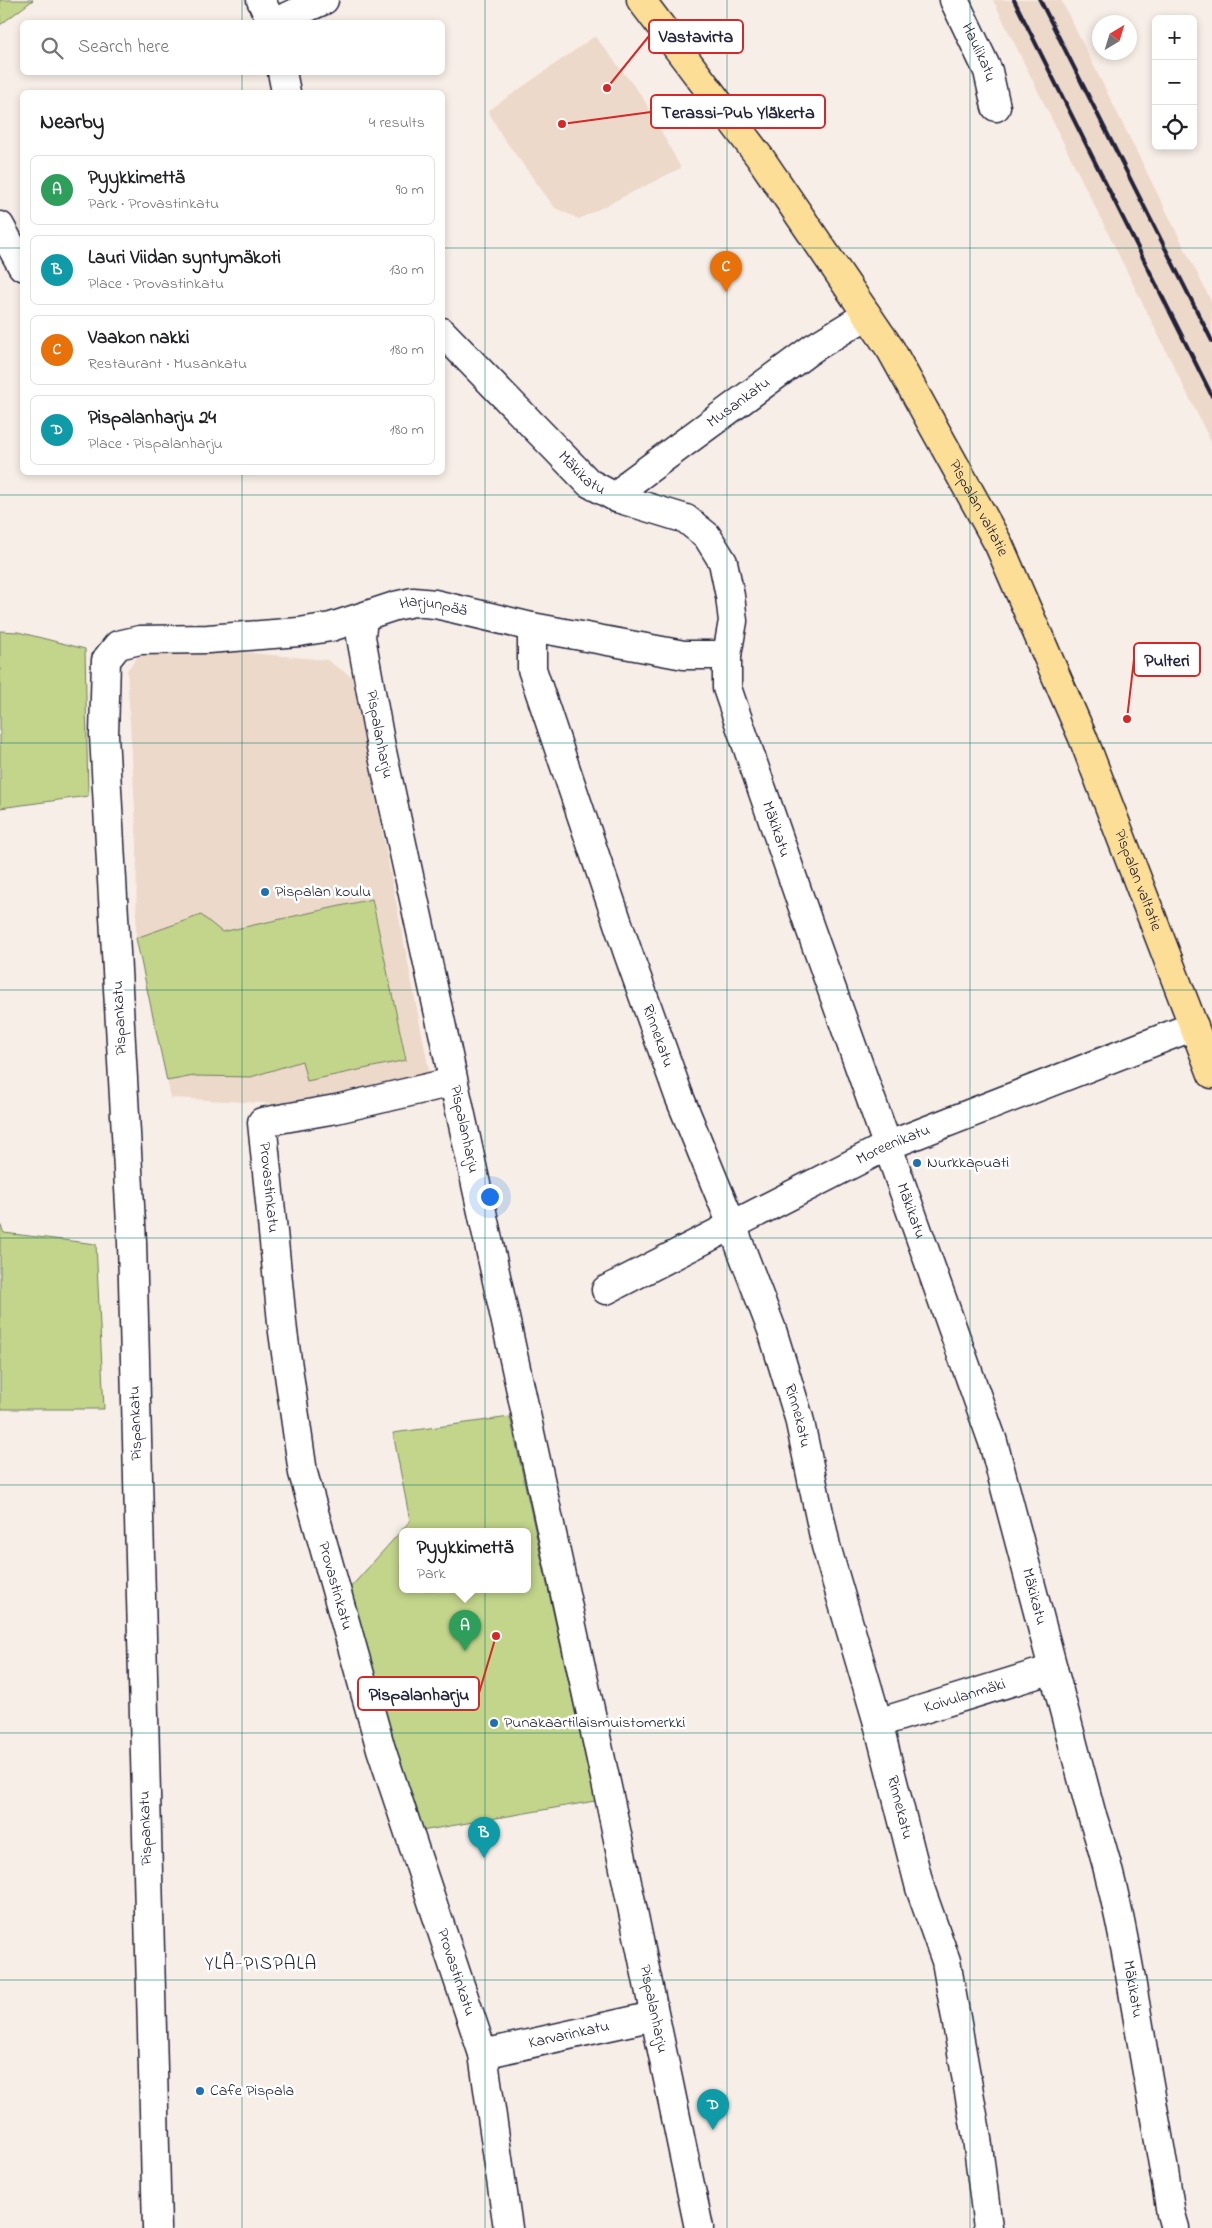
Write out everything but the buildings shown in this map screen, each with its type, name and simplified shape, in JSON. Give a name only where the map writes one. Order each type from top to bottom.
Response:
[{"type":"main road","name":"Pispalan valtatie","points":[[641,0],[761,158],[891,350],[999,545],[1083,738],[1212,1074]]},
{"type":"street","points":[[260,0],[272,20]]},
{"type":"street","points":[[278,20],[324,0]]},
{"type":"street","name":"Haulikatu","points":[[954,0],[988,71],[996,107]]},
{"type":"street","points":[[283,75],[286,90]]},
{"type":"street","points":[[0,226],[20,262]]},
{"type":"street","name":"Musankatu","points":[[617,498],[631,482],[806,353],[867,315]]},
{"type":"street","name":"Mäkikatu","points":[[445,335],[589,483],[617,498],[686,519],[707,536],[723,562],[733,621],[727,654],[727,688],[993,1442],[1091,1812],[1105,1855],[1124,1935],[1171,2214],[1175,2228]]},
{"type":"street","name":"Harjunpää","points":[[140,640],[208,639],[299,632],[331,627],[413,602],[435,604],[532,627],[684,655],[727,654]]},
{"type":"street","name":"Pispalanharju","points":[[363,618],[361,637],[366,674],[610,1801],[699,2228]]},
{"type":"street","name":"Rinnekatu","points":[[532,627],[532,669],[569,779],[679,1096],[732,1225],[772,1330],[799,1418],[826,1546],[878,1722],[920,1888],[946,1961],[976,2138],[988,2228]]},
{"type":"street","name":"Pispankatu","points":[[140,640],[118,645],[106,660],[104,735],[132,1242],[157,2228]]},
{"type":"street","name":"Moreenikatu","points":[[606,1290],[887,1146],[1194,1026]]},
{"type":"street","name":"Provastinkatu","points":[[453,1082],[336,1109],[262,1122],[282,1332],[303,1473],[381,1749],[483,2054],[508,2228]]},
{"type":"street","name":"Koivulanmäki","points":[[878,1722],[1053,1669]]},
{"type":"street","name":"Karvarinkatu","points":[[483,2054],[654,2016]]},
{"type":"shaded area","points":[[993,0],[1061,0],[1212,303],[1212,444]]},
{"type":"shaded area","points":[[595,36],[642,96],[681,168],[579,219],[555,208],[502,136],[488,111]]},
{"type":"shaded area","name":"Pispalan koulu","points":[[207,649],[327,660],[352,677],[430,1075],[278,1104],[171,1098],[136,938],[137,845],[127,670],[138,657]]},
{"type":"green space","points":[[0,0],[33,0],[0,25]]},
{"type":"green space","points":[[0,631],[18,632],[85,649],[88,796],[0,808]]},
{"type":"green space","points":[[372,899],[406,1060],[307,1081],[302,1061],[251,1077],[194,1076],[167,1081],[136,938],[201,915],[222,932]]},
{"type":"green space","points":[[0,1224],[4,1233],[96,1244],[104,1409],[0,1409]]},
{"type":"green space","points":[[510,1417],[595,1801],[421,1831],[350,1588],[399,1533],[399,1593],[531,1593],[531,1528],[404,1528],[410,1521],[393,1433]]},
{"type":"railway","points":[[1014,0],[1212,396]]},
{"type":"railway","points":[[1040,0],[1212,341]]},
{"type":"place","name":"Vastavirta","points":[[607,88]]},
{"type":"place","name":"Terassi-Pub Yläkerta","points":[[562,124]]},
{"type":"place","name":"Vaakon nakki","points":[[726,292]]},
{"type":"place","name":"Pulteri","points":[[1127,719]]},
{"type":"place","name":"Pispalan koulu","points":[[265,892]]},
{"type":"place","name":"Nurkkapuati","points":[[917,1163]]},
{"type":"place","name":"Pispalanharju","points":[[496,1636]]},
{"type":"place","name":"Pyykkimettä","points":[[465,1651]]},
{"type":"place","name":"Punakaartilaismuistomerkki","points":[[494,1723]]},
{"type":"place","name":"Lauri Viidan syntymäkoti","points":[[484,1858]]},
{"type":"place","name":"Cafe Pispala","points":[[200,2091]]},
{"type":"place","name":"Pispalanharju 24","points":[[713,2130]]},
{"type":"district","name":"YLÄ-PISPALA","points":[[261,1964]]}]
